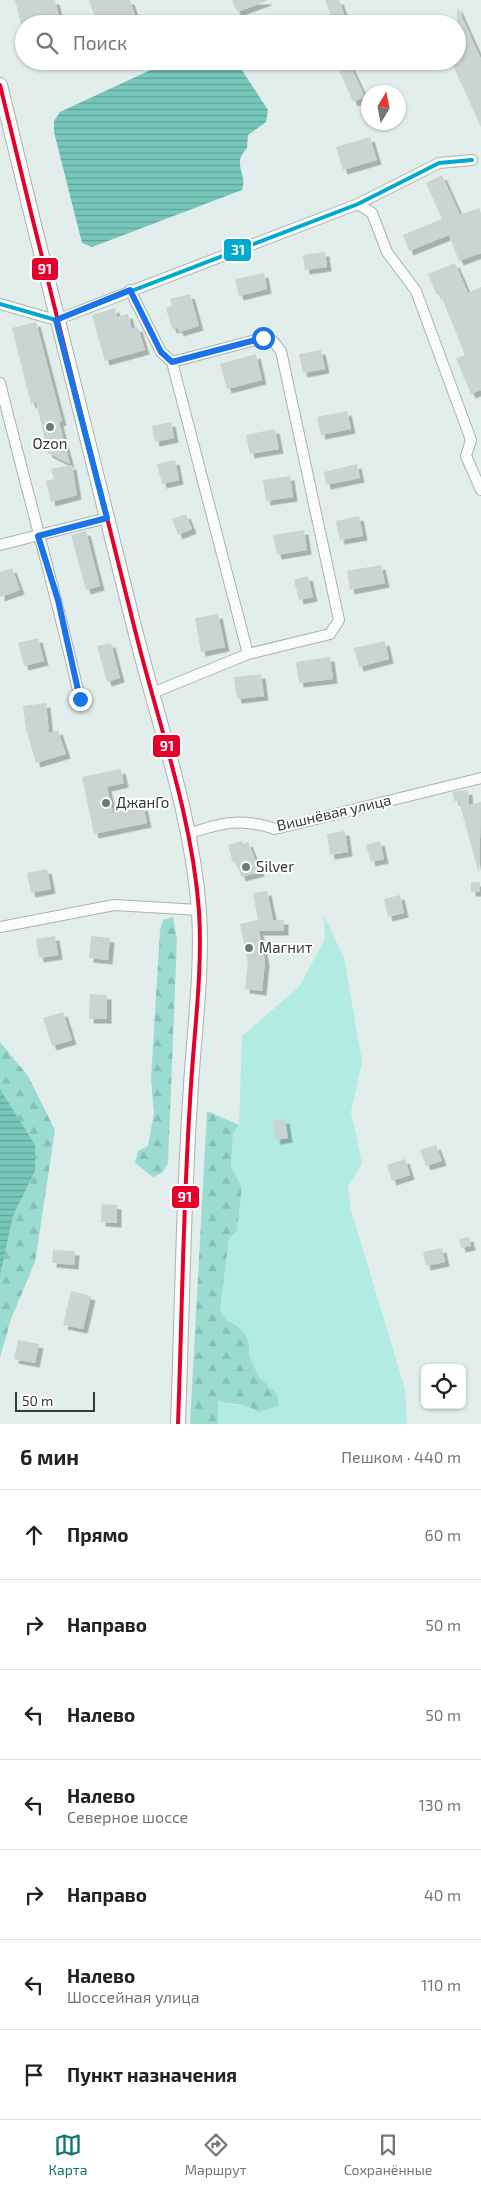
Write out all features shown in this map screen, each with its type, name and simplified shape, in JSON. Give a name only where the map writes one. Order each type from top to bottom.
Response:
[{"type":"main road","points":[[0,85],[56,320],[150,694],[175,777],[187,834],[199,910],[199,952],[190,1103],[178,1424]]},
{"type":"street","points":[[0,304],[56,320],[358,204],[439,163],[472,160]]},
{"type":"street","points":[[358,204],[372,213],[387,252],[416,291],[476,440],[466,456],[481,490]]},
{"type":"street","points":[[130,290],[161,352],[172,362],[248,654]]},
{"type":"street","points":[[150,694],[248,654],[330,634],[339,620],[281,351],[273,341],[263,338],[172,362]]},
{"type":"street","points":[[0,382],[38,536],[58,600],[80,699]]},
{"type":"street","points":[[0,545],[107,518]]},
{"type":"street","name":"Вишнёвая улица","points":[[187,834],[236,821],[256,823],[274,829],[481,778]]},
{"type":"street","points":[[0,927],[114,905],[199,910]]},
{"type":"shaded area","points":[[151,70],[242,70],[268,110],[266,122],[248,135],[247,148],[240,159],[243,179],[242,190],[92,247],[82,243],[54,132],[54,121],[60,112]]},
{"type":"shaded area","points":[[324,916],[344,958],[362,1061],[351,1112],[362,1164],[348,1186],[351,1210],[405,1389],[407,1424],[218,1424],[218,1400],[241,1405],[277,1394],[259,1377],[249,1356],[249,1344],[236,1325],[226,1320],[220,1310],[229,1239],[237,1231],[242,1187],[231,1167],[233,1133],[239,1125],[242,1036],[299,987],[325,939]]},
{"type":"shaded area","points":[[0,1089],[35,1145],[35,1171],[13,1216],[0,1276]]},
{"type":"green space","points":[[173,917],[177,939],[168,1163],[162,1173],[153,1177],[135,1163],[138,1151],[148,1146],[154,1113],[151,1080],[160,930],[163,920]]},
{"type":"green space","points":[[0,1042],[28,1076],[55,1130],[35,1262],[11,1319],[0,1358],[0,1276],[13,1216],[35,1171],[35,1146],[0,1089]]},
{"type":"green space","points":[[207,1111],[239,1125],[233,1133],[231,1167],[242,1187],[237,1231],[229,1239],[220,1310],[226,1320],[236,1325],[244,1333],[249,1344],[249,1356],[259,1377],[277,1394],[279,1406],[258,1412],[244,1405],[218,1400],[218,1424],[190,1424]]},
{"type":"building","points":[[15,0],[55,0],[59,15],[19,15]]},
{"type":"building","points":[[89,0],[130,0],[135,15],[94,15]]},
{"type":"building","points":[[232,0],[267,0],[267,1],[237,12]]},
{"type":"building","points":[[325,0],[339,0],[345,15],[331,15]]},
{"type":"building","points":[[457,6],[461,15],[457,15]]},
{"type":"building","points":[[466,26],[481,59],[481,127],[455,70],[466,70]]},
{"type":"building","points":[[339,70],[352,70],[361,88],[361,99],[353,102]]},
{"type":"building","points":[[370,137],[377,160],[343,170],[336,147]]},
{"type":"building","points":[[442,175],[460,215],[479,208],[481,213],[481,253],[459,261],[449,235],[409,251],[403,235],[442,219],[426,183]]},
{"type":"building","points":[[325,252],[327,267],[305,270],[303,255]]},
{"type":"building","points":[[455,263],[468,293],[481,287],[481,390],[471,394],[456,358],[465,355],[440,293],[437,295],[428,274]]},
{"type":"building","points":[[264,273],[267,289],[239,296],[235,279]]},
{"type":"building","points":[[190,294],[199,326],[179,332],[178,328],[172,329],[166,308],[172,306],[170,299]]},
{"type":"building","points":[[115,308],[117,317],[128,314],[132,329],[138,327],[145,350],[105,361],[92,315]]},
{"type":"building","points":[[36,322],[62,421],[59,422],[70,464],[48,453],[36,402],[31,404],[12,328]]},
{"type":"building","points":[[321,350],[325,369],[303,373],[299,354]]},
{"type":"building","points":[[256,354],[262,380],[227,389],[220,364]]},
{"type":"building","points":[[347,411],[351,429],[321,435],[317,417]]},
{"type":"building","points":[[171,422],[174,438],[155,442],[152,426]]},
{"type":"building","points":[[275,429],[279,449],[250,454],[246,435]]},
{"type":"building","points":[[175,460],[179,480],[162,484],[157,464]]},
{"type":"building","points":[[357,464],[360,478],[326,485],[324,472]]},
{"type":"building","points":[[72,465],[77,495],[51,502],[46,481],[54,479],[51,469]]},
{"type":"building","points":[[290,476],[293,497],[266,501],[263,480]]},
{"type":"building","points":[[186,514],[192,529],[178,535],[172,519]]},
{"type":"building","points":[[359,516],[363,536],[340,540],[336,521]]},
{"type":"building","points":[[304,530],[307,550],[277,555],[273,535]]},
{"type":"building","points":[[86,531],[100,586],[86,590],[71,535]]},
{"type":"building","points":[[381,565],[385,583],[350,590],[347,571]]},
{"type":"building","points":[[12,568],[20,590],[0,597],[0,572]]},
{"type":"building","points":[[308,576],[313,597],[299,600],[294,580]]},
{"type":"building","points":[[218,614],[225,647],[201,652],[195,618]]},
{"type":"building","points":[[38,638],[44,661],[24,666],[18,643]]},
{"type":"building","points":[[385,641],[389,659],[359,667],[354,648]]},
{"type":"building","points":[[111,643],[120,678],[107,682],[97,646]]},
{"type":"building","points":[[330,657],[333,679],[299,683],[296,662]]},
{"type":"building","points":[[261,674],[264,696],[237,699],[234,677]]},
{"type":"building","points":[[46,703],[49,733],[58,730],[66,754],[36,763],[26,729],[23,706]]},
{"type":"building","points":[[121,769],[124,783],[107,787],[113,813],[143,806],[147,823],[94,834],[82,777]]},
{"type":"building","points":[[468,790],[469,805],[481,802],[479,874],[459,801],[454,801],[453,792]]},
{"type":"building","points":[[345,831],[348,852],[330,855],[327,834]]},
{"type":"building","points":[[242,841],[243,844],[248,842],[260,872],[241,877],[237,862],[233,863],[228,845]]},
{"type":"building","points":[[380,841],[384,859],[371,862],[366,845]]},
{"type":"building","points":[[47,869],[51,889],[31,893],[27,873]]},
{"type":"building","points":[[471,882],[480,882],[479,892],[471,892]]},
{"type":"building","points":[[267,891],[273,920],[284,920],[284,931],[259,931],[265,961],[262,991],[245,989],[248,964],[240,924],[258,920],[253,893]]},
{"type":"building","points":[[400,895],[404,913],[388,917],[384,899]]},
{"type":"building","points":[[55,936],[58,955],[39,958],[36,939]]},
{"type":"building","points":[[91,936],[110,938],[108,960],[89,958]]},
{"type":"building","points":[[90,994],[107,995],[107,1019],[89,1019]]},
{"type":"building","points":[[63,1012],[72,1040],[52,1046],[43,1018]]},
{"type":"building","points":[[285,1119],[288,1138],[276,1140],[272,1121]]},
{"type":"building","points":[[436,1145],[442,1161],[426,1166],[420,1150]]},
{"type":"building","points":[[405,1159],[410,1175],[392,1181],[387,1165]]},
{"type":"building","points":[[102,1204],[117,1205],[117,1223],[101,1222]]},
{"type":"building","points":[[469,1237],[471,1246],[461,1248],[459,1239]]},
{"type":"building","points":[[442,1248],[445,1262],[426,1266],[423,1252]]},
{"type":"building","points":[[53,1250],[75,1251],[74,1265],[52,1263]]},
{"type":"building","points":[[71,1291],[91,1296],[83,1329],[63,1325]]},
{"type":"building","points":[[18,1340],[39,1344],[35,1363],[14,1359]]},
{"type":"transit line","name":"91","points":[[0,85],[144,665],[182,804],[195,875],[199,911],[200,959],[191,1078],[186,1182],[178,1424]]},
{"type":"transit line","name":"31","points":[[0,304],[56,320],[358,204],[439,163],[472,160]]},
{"type":"place","name":"Ozon","points":[[50,427]]},
{"type":"place","name":"ДжанГо","points":[[106,803]]},
{"type":"place","name":"Silver","points":[[246,867]]},
{"type":"place","name":"Магнит","points":[[249,948]]},
{"type":"route","points":[[80,699],[58,600],[38,536],[107,518],[56,320],[130,290],[161,352],[172,362],[263,338]]}]
